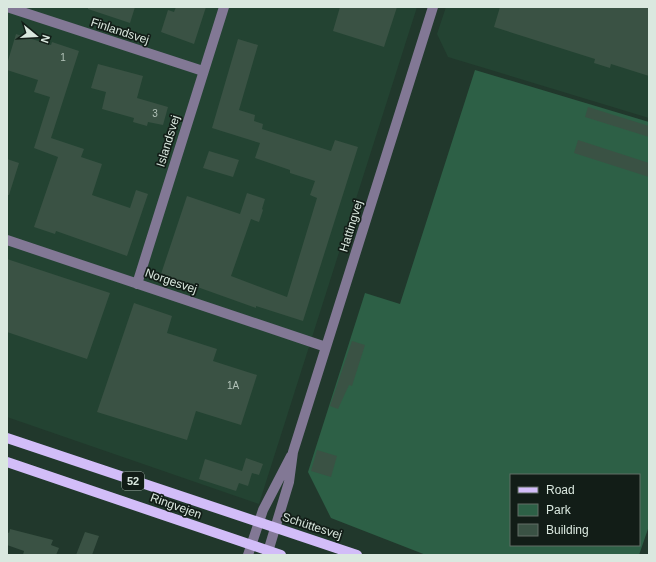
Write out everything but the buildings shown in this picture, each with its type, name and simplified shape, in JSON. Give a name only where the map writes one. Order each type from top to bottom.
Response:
[{"type":"main road","name":"Ringvejen","points":[[7,438],[259,523]]},
{"type":"main road","name":"Ringvejen","points":[[7,462],[249,550],[268,553]]},
{"type":"main road","name":"Schüttesvej","points":[[259,523],[357,555]]},
{"type":"main road","name":"52","points":[[268,553],[281,555]]},
{"type":"street","name":"Finlandsvej","points":[[7,7],[203,71]]},
{"type":"street","name":"Islandsvej","points":[[137,284],[224,7]]},
{"type":"street","name":"Hattingvej","points":[[268,553],[289,482],[293,452],[433,7]]},
{"type":"street","name":"Norgesvej","points":[[7,240],[326,347]]},
{"type":"street","name":"Hattingvej","points":[[249,550],[281,472],[293,452]]},
{"type":"shaded area","points":[[7,7],[417,7],[259,504],[7,417]]},
{"type":"shaded area","points":[[446,7],[649,7],[649,118],[448,57],[437,34]]},
{"type":"green space","points":[[475,70],[649,122],[649,526],[639,555],[426,555],[331,518],[308,472],[365,293],[400,304]]}]
